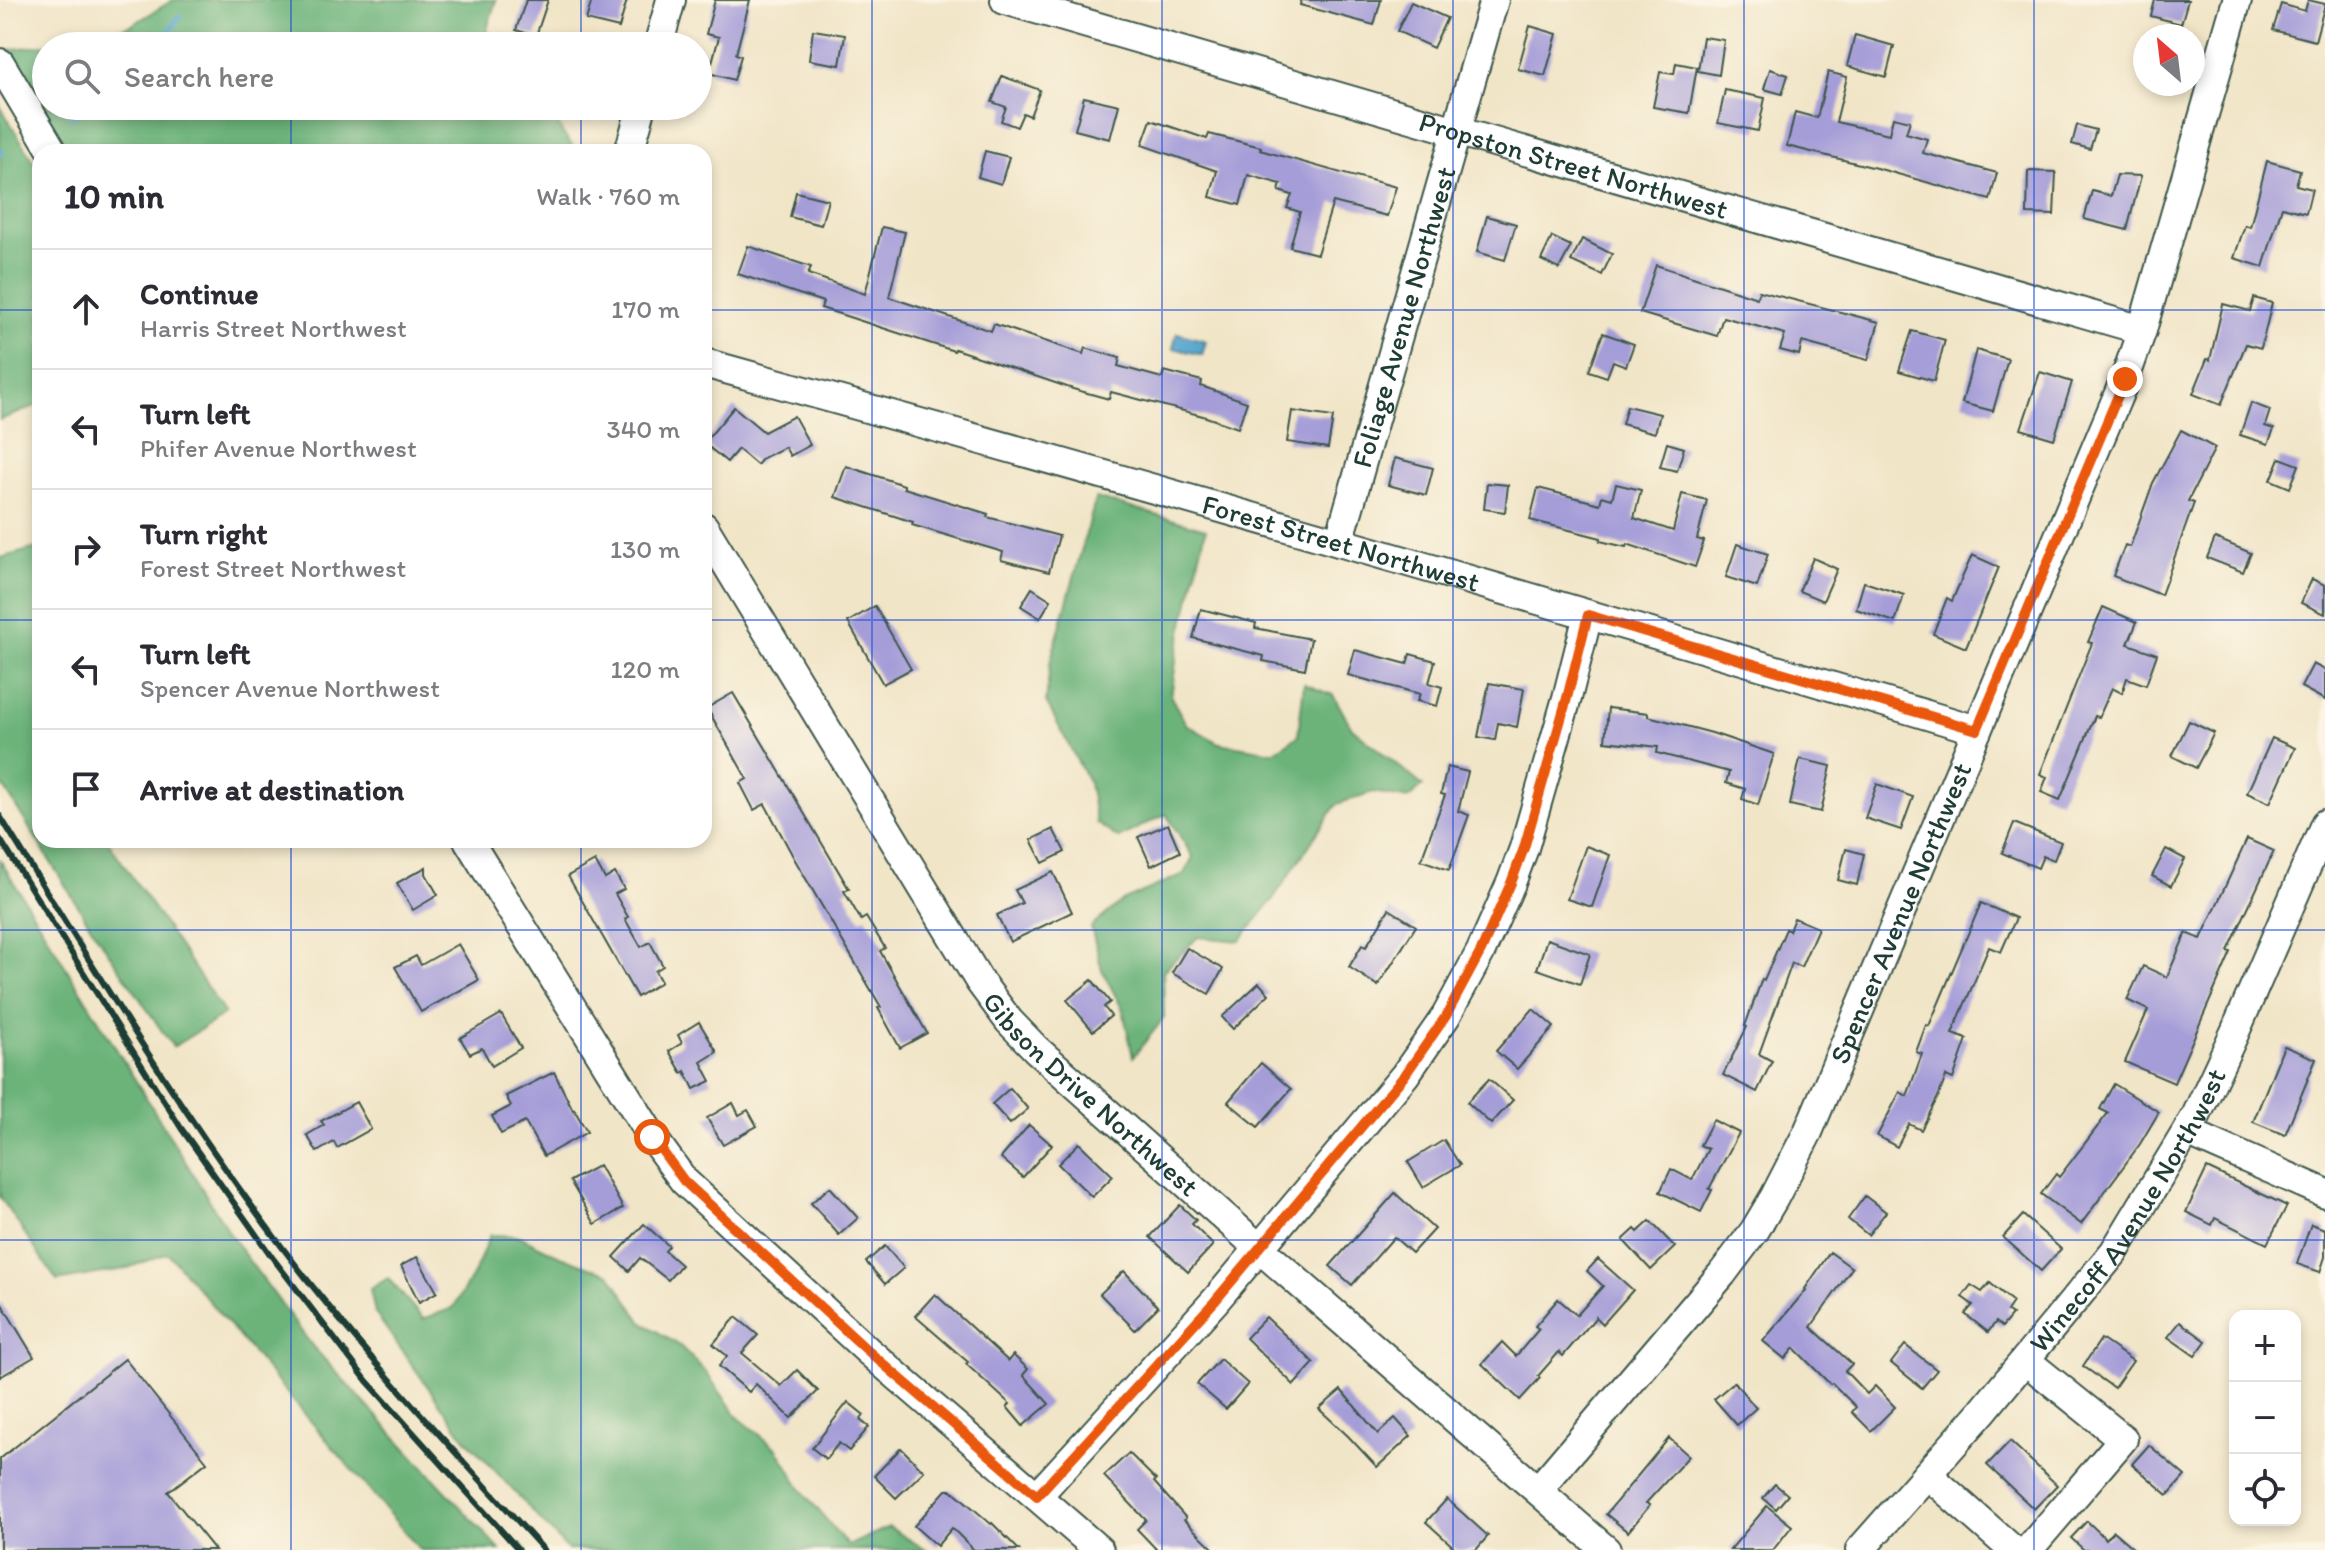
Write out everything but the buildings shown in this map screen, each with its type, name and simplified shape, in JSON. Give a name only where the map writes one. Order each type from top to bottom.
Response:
[{"type":"street","points":[[662,32],[671,0]]},
{"type":"street","name":"Propston Street Northwest","points":[[1005,0],[2142,330]]},
{"type":"street","name":"Foliage Avenue Northwest","points":[[1339,542],[1494,0]]},
{"type":"street","name":"Spencer Avenue Northwest","points":[[1538,1490],[1722,1274],[1755,1230],[1808,1132],[2125,379],[2142,330],[2237,0]]},
{"type":"street","points":[[0,63],[32,117]]},
{"type":"street","points":[[34,120],[48,144]]},
{"type":"street","points":[[631,144],[638,120]]},
{"type":"street","name":"Forest Street Northwest","points":[[712,365],[990,441],[1977,730]]},
{"type":"street","name":"Gibson Drive Northwest","points":[[712,540],[963,955],[1009,1021],[1036,1049],[1259,1248],[1606,1550]]},
{"type":"street","points":[[1037,1496],[1215,1301],[1405,1075],[1446,1016],[1481,951],[1524,848],[1588,615]]},
{"type":"street","name":"Winecoff Avenue Northwest","points":[[1860,1550],[2114,1252],[2187,1132],[2235,1032],[2325,824]]},
{"type":"street","points":[[473,848],[652,1137],[684,1181],[867,1350],[1099,1550]]},
{"type":"street","points":[[2187,1132],[2325,1193]]},
{"type":"street","points":[[2025,1360],[2123,1439],[2028,1550]]},
{"type":"street","points":[[1927,1474],[2013,1550]]},
{"type":"green space","points":[[173,0],[496,0],[486,32],[110,32],[132,25]]},
{"type":"green space","points":[[32,47],[32,92],[7,50]]},
{"type":"green space","points":[[0,106],[32,159],[32,407],[0,420]]},
{"type":"green space","points":[[49,120],[556,120],[571,144],[63,144]]},
{"type":"green space","points":[[1096,498],[1206,529],[1177,653],[1171,697],[1186,724],[1219,743],[1273,752],[1298,736],[1304,684],[1333,695],[1352,728],[1423,786],[1408,799],[1373,792],[1337,804],[1271,902],[1240,941],[1198,937],[1163,971],[1164,1018],[1133,1057],[1123,1010],[1102,970],[1091,927],[1122,901],[1184,874],[1193,857],[1166,814],[1118,838],[1096,823],[1089,783],[1046,702],[1050,663]]},
{"type":"green space","points":[[32,549],[32,832],[0,781],[0,558]]},
{"type":"green space","points":[[42,848],[112,848],[225,1014],[173,1047],[95,933]]},
{"type":"green space","points":[[0,860],[233,1239],[313,1347],[500,1550],[420,1550],[168,1253],[125,1269],[57,1281],[0,1197]]},
{"type":"green space","points":[[490,1235],[519,1236],[562,1257],[610,1274],[641,1321],[680,1346],[704,1370],[739,1418],[777,1449],[804,1493],[848,1546],[889,1527],[926,1550],[568,1550],[464,1437],[375,1313],[370,1289],[388,1278],[423,1319],[453,1308],[475,1271]]},
{"type":"water","points":[[1177,333],[1206,341],[1202,355],[1173,348]]},
{"type":"waterway","points":[[169,32],[180,16]]},
{"type":"railway","points":[[0,816],[171,1089],[282,1247],[377,1364],[544,1550]]},
{"type":"railway","points":[[0,839],[181,1128],[272,1257],[367,1381],[519,1550]]},
{"type":"route","points":[[652,1137],[684,1181],[867,1350],[1037,1496],[1215,1301],[1405,1075],[1446,1016],[1481,951],[1524,848],[1588,615],[1977,730],[2125,379]]}]
